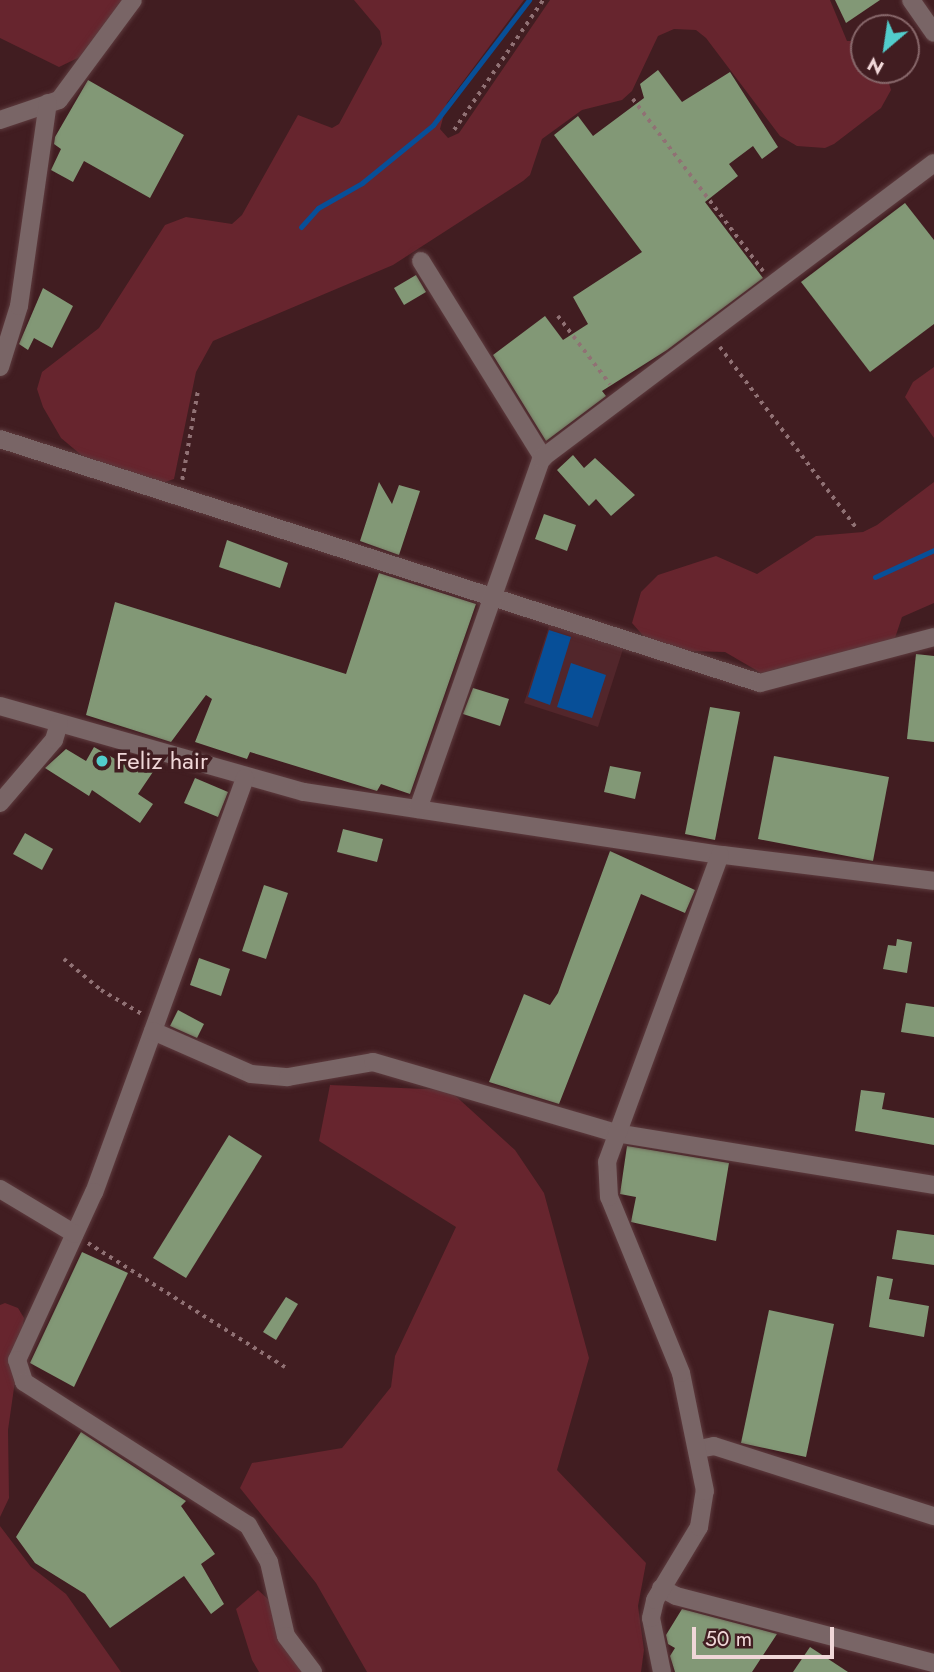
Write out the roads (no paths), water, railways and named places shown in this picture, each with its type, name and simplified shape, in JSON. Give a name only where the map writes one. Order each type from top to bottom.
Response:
[{"type":"street","points":[[0,120],[59,100],[132,0]]},
{"type":"street","points":[[911,0],[934,33]]},
{"type":"street","points":[[0,367],[19,306],[48,103]]},
{"type":"street","points":[[418,809],[543,458],[934,163]]},
{"type":"street","points":[[421,261],[543,458]]},
{"type":"street","points":[[0,439],[760,683],[934,637]]},
{"type":"street","points":[[0,706],[244,778],[418,809],[720,855],[934,881]]},
{"type":"street","points":[[0,803],[54,740],[59,724]]},
{"type":"street","points":[[244,778],[155,1026],[75,1234],[17,1360],[24,1382],[248,1525],[269,1562],[286,1636],[313,1672]]},
{"type":"street","points":[[662,1672],[651,1618],[661,1588],[691,1544],[704,1509],[699,1449],[671,1345],[609,1197],[607,1162],[720,855]]},
{"type":"street","points":[[155,1026],[251,1074],[288,1077],[373,1062],[616,1133],[934,1185]]},
{"type":"street","points":[[0,1189],[75,1234]]},
{"type":"street","points":[[699,1449],[714,1446],[934,1516]]},
{"type":"street","points":[[661,1588],[676,1596],[934,1662]]},
{"type":"water","points":[[549,630],[571,637],[550,705],[528,697]]},
{"type":"water","points":[[571,663],[606,675],[592,718],[557,707]]},
{"type":"waterway","points":[[301,227],[318,208],[362,183],[433,125],[529,0]]},
{"type":"waterway","points":[[875,577],[934,550]]},
{"type":"place","name":"Feliz hair","points":[[102,761]]}]
